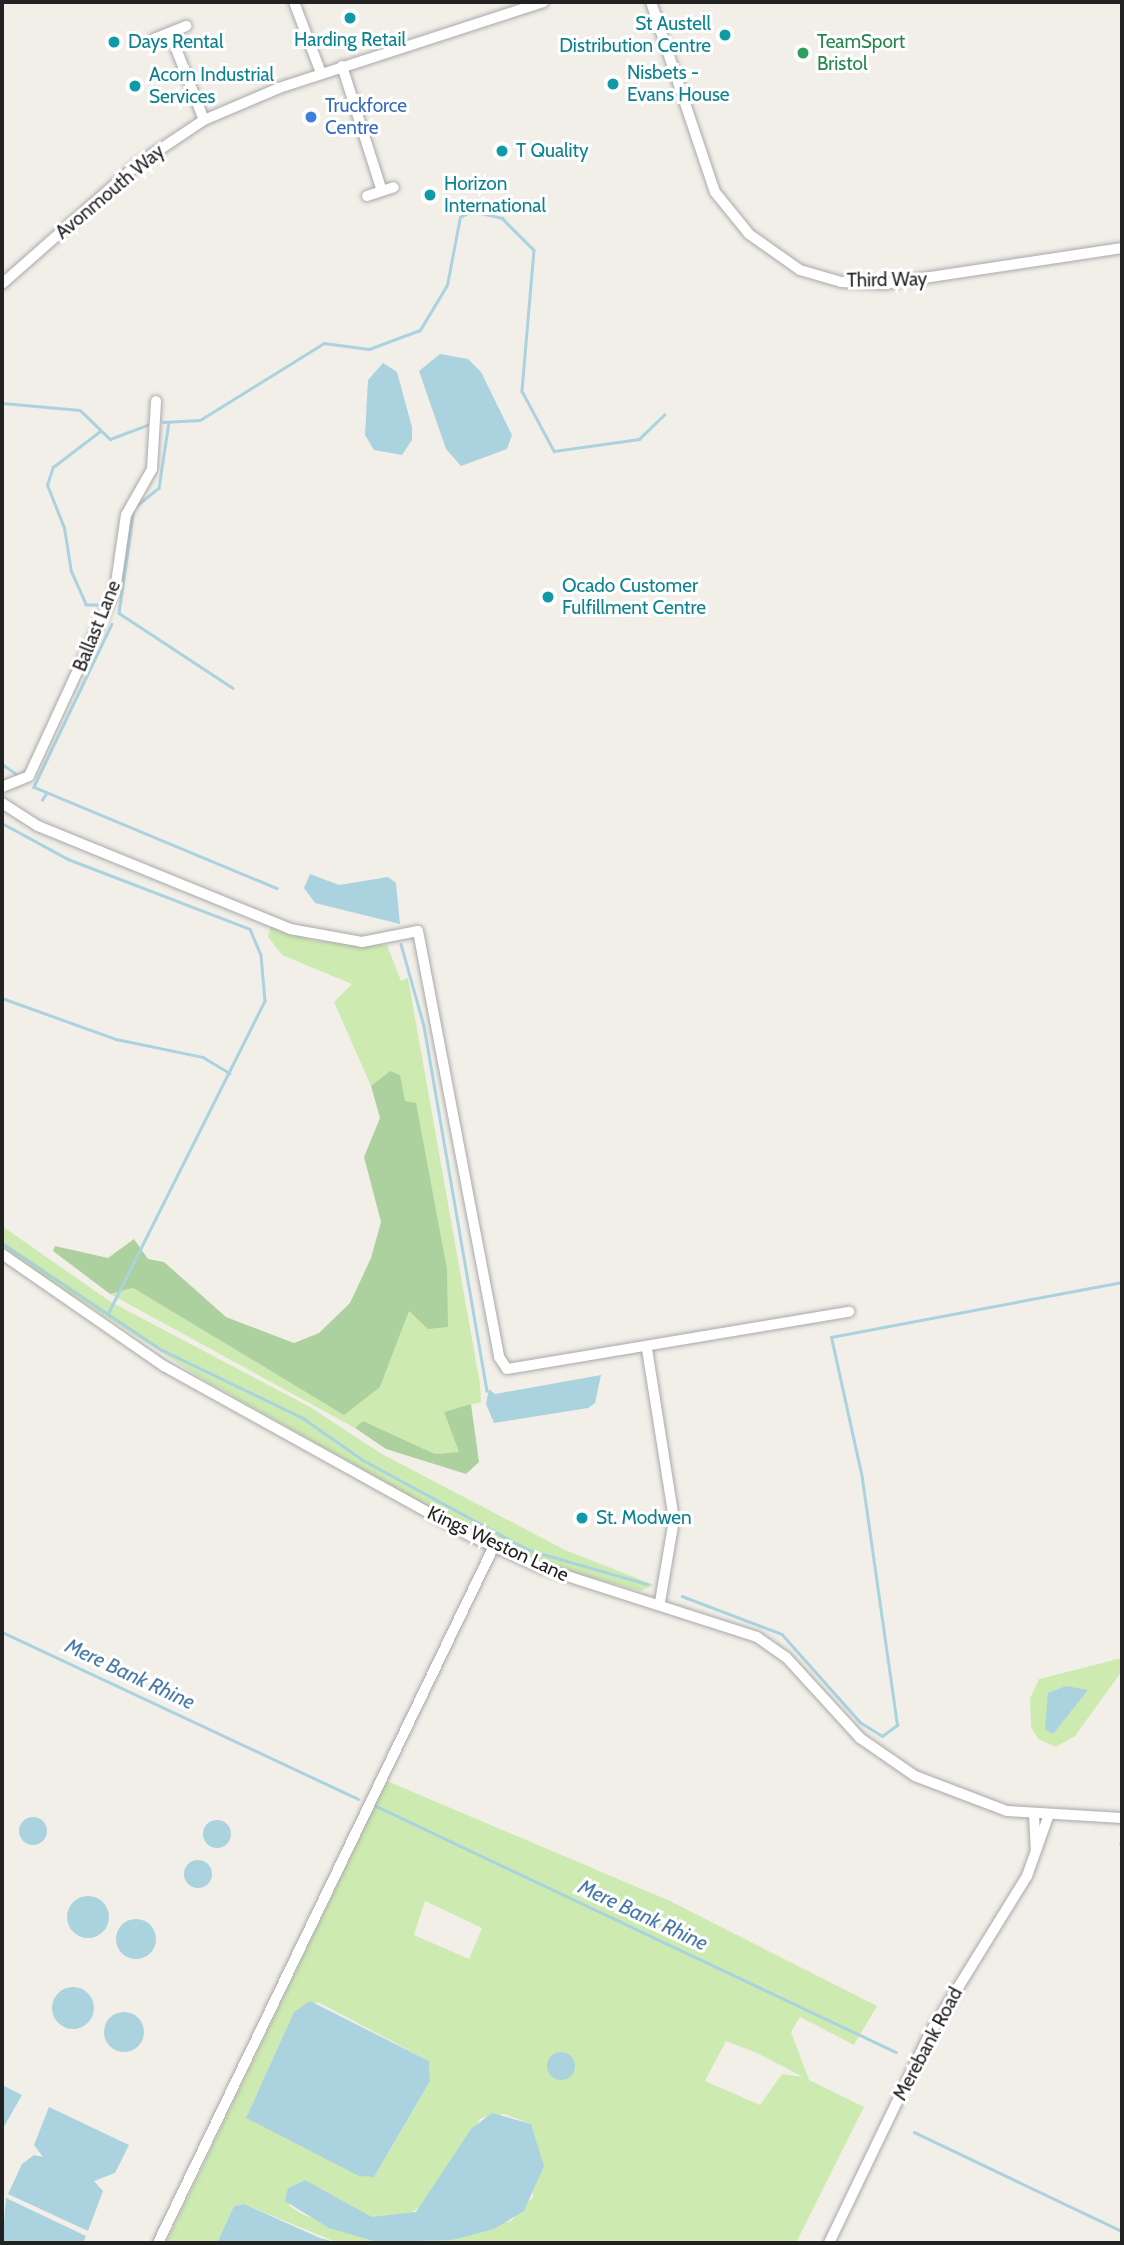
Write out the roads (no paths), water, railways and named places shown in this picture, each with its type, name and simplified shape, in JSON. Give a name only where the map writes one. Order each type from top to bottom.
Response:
[{"type":"street","points":[[295,2],[321,73]]},
{"type":"street","name":"Avonmouth Way","points":[[2,284],[138,164],[204,120],[321,73],[543,2]]},
{"type":"street","name":"Third Way","points":[[651,2],[715,192],[749,234],[800,270],[841,282],[884,284],[1122,248]]},
{"type":"street","points":[[154,38],[187,26]]},
{"type":"street","points":[[170,33],[204,120]]},
{"type":"street","points":[[342,66],[382,191]]},
{"type":"street","points":[[367,196],[394,187]]},
{"type":"street","name":"Ballast Lane","points":[[2,787],[29,776],[101,626],[122,562],[126,515],[152,469],[156,401]]},
{"type":"street","points":[[2,803],[38,826],[290,929],[362,942],[418,931],[499,1357],[517,1371],[849,1312]]},
{"type":"street","name":"Kings Weston Lane","points":[[2,1254],[164,1366],[494,1546],[575,1580],[660,1602],[757,1637],[786,1657],[860,1738],[915,1776],[972,1800],[1034,1815],[1122,1818]]},
{"type":"street","points":[[647,1349],[674,1520],[660,1602]]},
{"type":"street","points":[[158,2243],[494,1546]]},
{"type":"street","name":"Merebank Road","points":[[1034,1815],[1036,1850]]},
{"type":"street","name":"Merebank Road","points":[[828,2243],[930,2033],[1015,1900],[1048,1816]]},
{"type":"water","points":[[440,354],[468,359],[481,372],[512,435],[507,449],[461,466],[446,449],[419,371]]},
{"type":"water","points":[[383,363],[397,372],[412,427],[412,440],[402,455],[374,450],[365,435],[368,380]]},
{"type":"water","points":[[310,874],[339,885],[388,877],[396,883],[400,924],[315,903],[304,888]]},
{"type":"water","points":[[601,1375],[595,1403],[588,1408],[494,1423],[486,1404],[489,1389],[495,1394]]},
{"type":"water","points":[[1066,1686],[1088,1690],[1053,1734],[1045,1729],[1048,1693]]},
{"type":"water","points":[[33,1817],[43,1821],[47,1831],[43,1841],[33,1845],[23,1841],[19,1831],[23,1821]]},
{"type":"water","points":[[217,1820],[227,1824],[231,1834],[227,1844],[217,1848],[207,1844],[203,1834],[207,1824]]},
{"type":"water","points":[[198,1860],[208,1864],[212,1874],[208,1884],[198,1888],[188,1884],[184,1874],[188,1864]]},
{"type":"water","points":[[88,1896],[103,1902],[109,1917],[103,1932],[88,1938],[73,1932],[67,1917],[73,1902]]},
{"type":"water","points":[[136,1919],[144,1920],[150,1925],[155,1931],[155,1947],[150,1953],[144,1958],[136,1959],[128,1958],[122,1953],[117,1947],[116,1939],[117,1931],[122,1925],[128,1920]]},
{"type":"water","points":[[73,1987],[88,1993],[94,2008],[88,2023],[73,2029],[58,2023],[52,2008],[58,1993]]},
{"type":"water","points":[[310,2001],[429,2061],[430,2081],[374,2177],[359,2176],[246,2118],[294,2012]]},
{"type":"water","points":[[124,2012],[132,2013],[138,2018],[143,2024],[143,2040],[138,2046],[132,2051],[124,2052],[116,2051],[110,2046],[105,2040],[104,2032],[105,2024],[110,2018],[116,2013]]},
{"type":"water","points":[[561,2052],[571,2056],[575,2066],[571,2076],[561,2080],[551,2076],[547,2066],[551,2056]]},
{"type":"water","points":[[2,2085],[22,2095],[2,2130]]},
{"type":"water","points":[[49,2107],[129,2145],[115,2173],[94,2181],[103,2191],[88,2231],[8,2194],[22,2164],[34,2155],[43,2157],[34,2145]]},
{"type":"water","points":[[492,2113],[531,2124],[544,2166],[524,2211],[494,2229],[452,2240],[377,2242],[329,2228],[285,2201],[288,2188],[305,2180],[372,2217],[416,2212],[471,2129]]},
{"type":"water","points":[[6,2198],[86,2236],[83,2243],[2,2243]]},
{"type":"water","points":[[244,2204],[320,2238],[338,2243],[217,2243],[234,2206]]},
{"type":"waterway","points":[[163,422],[200,420],[324,343],[369,349],[420,330],[447,285],[460,217],[472,211],[502,218],[534,250],[522,391],[554,451],[639,439],[664,415]]},
{"type":"waterway","points":[[2,403],[80,410],[110,439],[150,424]]},
{"type":"waterway","points":[[169,422],[159,488],[134,508],[119,613],[233,688]]},
{"type":"waterway","points":[[98,605],[86,605],[71,572],[64,528],[47,485],[53,467],[99,432]]},
{"type":"waterway","points":[[112,624],[34,787],[277,888]]},
{"type":"waterway","points":[[83,647],[91,631]]},
{"type":"waterway","points":[[2,764],[18,775],[27,771]]},
{"type":"waterway","points":[[42,800],[47,792]]},
{"type":"waterway","points":[[2,823],[68,859],[250,929],[261,955],[265,1001],[108,1314]]},
{"type":"waterway","points":[[401,944],[424,1026],[487,1391]]},
{"type":"waterway","points":[[2,998],[116,1039],[203,1057],[230,1073]]},
{"type":"waterway","points":[[2,1243],[162,1350],[303,1418],[363,1460],[529,1550],[647,1584]]},
{"type":"waterway","points":[[682,1596],[782,1634],[860,1722],[882,1736],[897,1725],[862,1478],[831,1337],[1122,1282]]},
{"type":"waterway","name":"Mere Bank Rhine","points":[[2,1632],[358,1799]]},
{"type":"waterway","name":"Mere Bank Rhine","points":[[376,1806],[896,2052]]},
{"type":"waterway","name":"Mere Bank Rhine","points":[[914,2132],[1122,2231]]},
{"type":"place","name":"Harding Retail","points":[[350,18]]},
{"type":"place","name":"St Austell Distribution Centre","points":[[725,35]]},
{"type":"place","name":"Days Rental","points":[[114,42]]},
{"type":"place","name":"TeamSport Bristol","points":[[803,53]]},
{"type":"place","name":"Nisbets - Evans House","points":[[613,84]]},
{"type":"place","name":"Acorn Industrial Services","points":[[135,86]]},
{"type":"place","name":"Truckforce Centre","points":[[311,117]]},
{"type":"place","name":"T Quality","points":[[502,151]]},
{"type":"place","name":"Horizon International","points":[[430,195]]},
{"type":"place","name":"Ocado Customer Fulfillment Centre","points":[[548,597]]},
{"type":"place","name":"St. Modwen","points":[[582,1518]]}]
